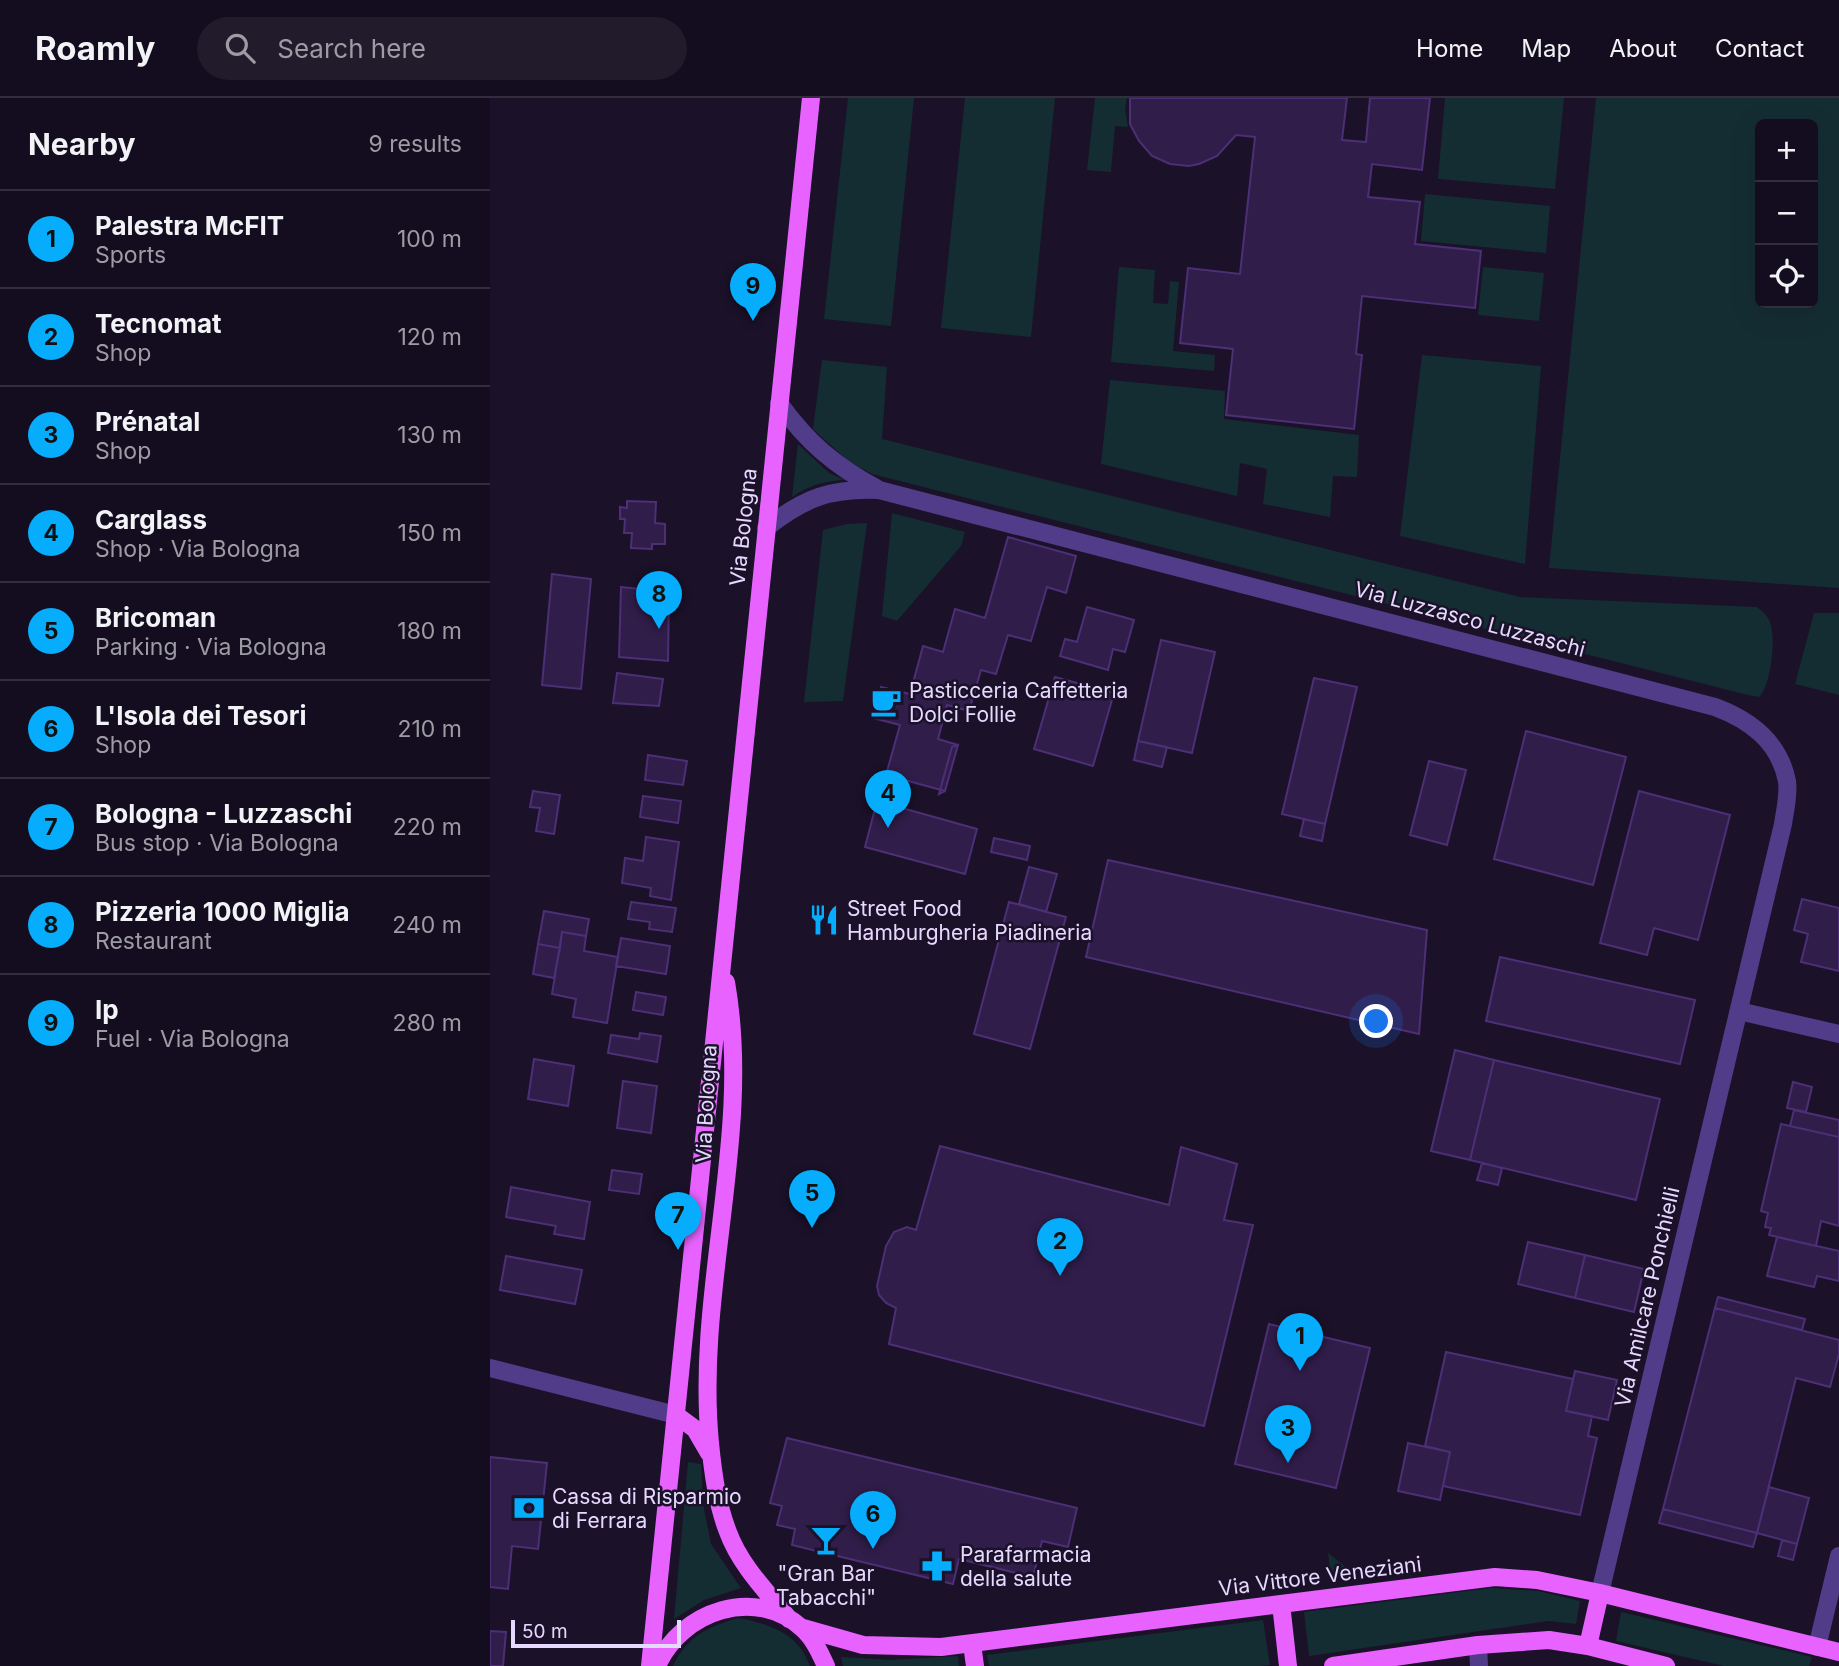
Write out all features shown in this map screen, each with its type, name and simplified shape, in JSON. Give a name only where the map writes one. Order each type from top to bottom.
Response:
[{"type":"main road","name":"Via Bologna","points":[[650,1666],[811,98]]},
{"type":"main road","name":"Via Bologna","points":[[722,961],[731,1010],[735,1080],[709,1336],[707,1407],[712,1460],[720,1509],[728,1534],[754,1576],[813,1640],[826,1666]]},
{"type":"main road","name":"Via Bologna","points":[[676,1415],[695,1429],[712,1460]]},
{"type":"main road","name":"Via Vittore Veneziani","points":[[796,1623],[863,1645],[921,1647],[972,1644],[1495,1577],[1537,1580],[1600,1593],[1827,1654]]},
{"type":"main road","points":[[1588,1646],[1600,1593]]},
{"type":"main road","points":[[1281,1604],[1288,1666]]},
{"type":"main road","points":[[657,1666],[677,1635],[699,1618],[718,1610],[761,1608],[796,1623]]},
{"type":"main road","points":[[1332,1666],[1478,1646],[1549,1640],[1588,1646],[1666,1666]]},
{"type":"main road","points":[[972,1644],[975,1666]]},
{"type":"street","name":"Via Luzzasco Luzzaschi","points":[[779,403],[794,424],[827,458],[879,490]]},
{"type":"street","name":"Via Luzzasco Luzzaschi","points":[[766,528],[794,507],[818,495],[855,489],[879,490],[1715,707],[1743,719],[1755,726],[1778,757],[1787,782],[1787,797],[1739,1011]]},
{"type":"street","points":[[1739,1011],[1839,1034]]},
{"type":"street","name":"Via Amilcare Ponchielli","points":[[1600,1593],[1739,1011]]},
{"type":"street","points":[[490,1368],[676,1415]]},
{"type":"street","points":[[1827,1654],[1839,1556]]},
{"type":"street","points":[[1478,1646],[1479,1666]]},
{"type":"green space","points":[[848,98],[914,98],[891,326],[824,319]]},
{"type":"green space","points":[[965,98],[1055,98],[1031,337],[941,328]]},
{"type":"green space","points":[[1095,98],[1127,98],[1125,109],[1128,127],[1115,126],[1111,172],[1087,170]]},
{"type":"green space","points":[[1445,98],[1564,98],[1555,189],[1438,179]]},
{"type":"green space","points":[[1596,98],[1839,98],[1839,588],[1549,568]]},
{"type":"green space","points":[[1425,194],[1550,206],[1546,253],[1421,241]]},
{"type":"green space","points":[[1119,267],[1155,270],[1153,303],[1168,304],[1170,281],[1179,282],[1173,351],[1215,355],[1214,371],[1111,362]]},
{"type":"green space","points":[[1483,267],[1544,273],[1539,321],[1478,315]]},
{"type":"green space","points":[[1422,355],[1541,366],[1525,564],[1400,536]]},
{"type":"green space","points":[[822,360],[887,367],[882,439],[1520,597],[1757,607],[1767,616],[1771,627],[1773,648],[1767,682],[1759,697],[1748,695],[872,474],[848,461],[813,429]]},
{"type":"green space","points":[[1110,380],[1225,391],[1224,419],[1359,435],[1357,477],[1333,476],[1330,517],[1263,504],[1267,469],[1240,463],[1237,496],[1101,464]]},
{"type":"green space","points":[[798,444],[829,473],[845,480],[817,484],[792,497]]},
{"type":"green space","points":[[892,513],[965,532],[961,546],[897,621],[882,616]]},
{"type":"green space","points":[[867,523],[843,701],[804,702],[823,530],[847,524]]},
{"type":"green space","points":[[1814,613],[1839,613],[1839,695],[1795,684]]},
{"type":"green space","points":[[688,1462],[701,1464],[703,1504],[711,1544],[741,1588],[704,1600],[674,1619]]},
{"type":"green space","points":[[1328,1553],[1356,1575],[1331,1579]]},
{"type":"green space","points":[[1491,1588],[1538,1591],[1580,1601],[1576,1624],[1548,1621],[1309,1656],[1304,1612]]},
{"type":"green space","points":[[1621,1612],[1812,1657],[1809,1666],[1724,1666],[1616,1641]]},
{"type":"green space","points":[[738,1618],[761,1623],[782,1632],[798,1645],[810,1666],[673,1666],[685,1647],[700,1634]]},
{"type":"green space","points":[[1263,1620],[1270,1665],[989,1666],[987,1655]]},
{"type":"green space","points":[[958,1656],[959,1666],[843,1666],[841,1657],[891,1660]]},
{"type":"building","points":[[1130,98],[1347,98],[1342,140],[1366,142],[1370,98],[1430,98],[1422,170],[1372,164],[1368,197],[1420,202],[1415,244],[1481,251],[1475,308],[1362,296],[1356,354],[1362,355],[1354,429],[1226,415],[1233,349],[1180,343],[1188,268],[1240,274],[1255,137],[1236,135],[1217,156],[1199,164],[1170,164],[1152,156],[1139,141],[1130,124]]},
{"type":"building","points":[[627,501],[656,502],[655,523],[665,524],[665,544],[652,544],[652,549],[631,548],[632,533],[624,533],[625,519],[620,519],[620,507],[627,508]]},
{"type":"building","points":[[1008,537],[1076,556],[1066,593],[1047,587],[1031,641],[1008,635],[996,674],[981,670],[969,711],[947,705],[938,739],[958,745],[945,791],[886,775],[900,725],[873,718],[881,687],[910,694],[923,646],[943,652],[955,609],[985,618]]},
{"type":"building","points":[[552,574],[591,579],[581,689],[542,685]]},
{"type":"building","points":[[621,587],[669,592],[668,661],[619,657]]},
{"type":"building","points":[[1087,607],[1134,620],[1125,652],[1113,649],[1108,670],[1060,656],[1065,639],[1077,642]]},
{"type":"building","points":[[1161,640],[1215,652],[1192,753],[1138,741]]},
{"type":"building","points":[[617,673],[663,679],[659,706],[613,703]]},
{"type":"building","points":[[1055,677],[1114,693],[1093,766],[1034,749]]},
{"type":"building","points":[[1314,678],[1357,687],[1325,824],[1282,814]]},
{"type":"building","points":[[1526,731],[1626,757],[1593,885],[1494,859]]},
{"type":"building","points":[[1138,741],[1167,747],[1162,767],[1134,760]]},
{"type":"building","points":[[958,745],[945,791],[939,794],[952,747]]},
{"type":"building","points":[[648,755],[687,761],[683,785],[645,780]]},
{"type":"building","points":[[1429,761],[1466,770],[1447,845],[1410,835]]},
{"type":"building","points":[[533,791],[560,795],[554,834],[536,831],[540,808],[530,807]]},
{"type":"building","points":[[1639,791],[1730,815],[1698,940],[1654,928],[1647,955],[1600,943]]},
{"type":"building","points":[[643,796],[681,801],[678,823],[640,817]]},
{"type":"building","points":[[877,801],[977,829],[965,874],[865,847]]},
{"type":"building","points":[[1304,819],[1325,824],[1322,841],[1300,836]]},
{"type":"building","points":[[646,837],[679,842],[671,900],[650,896],[651,888],[622,883],[625,858],[643,861]]},
{"type":"building","points":[[994,838],[1030,846],[1027,860],[991,852]]},
{"type":"building","points":[[1108,860],[1427,930],[1419,1034],[1086,957]]},
{"type":"building","points":[[1029,867],[1057,874],[1046,912],[1019,904]]},
{"type":"building","points":[[1802,899],[1839,908],[1839,971],[1801,962],[1808,934],[1794,930]]},
{"type":"building","points":[[631,902],[676,908],[672,932],[649,929],[650,922],[628,919]]},
{"type":"building","points":[[1009,902],[1066,917],[1030,1049],[974,1034]]},
{"type":"building","points":[[544,911],[589,919],[586,936],[562,932],[560,948],[538,944]]},
{"type":"building","points":[[562,932],[586,936],[584,951],[618,957],[607,1023],[573,1017],[576,999],[552,994]]},
{"type":"building","points":[[621,938],[670,946],[666,974],[616,966]]},
{"type":"building","points":[[538,944],[560,948],[554,978],[533,974]]},
{"type":"building","points":[[1500,957],[1695,1000],[1680,1064],[1486,1021]]},
{"type":"building","points":[[636,992],[666,997],[663,1015],[633,1010]]},
{"type":"building","points":[[640,1033],[661,1036],[657,1062],[608,1053],[611,1035],[639,1039]]},
{"type":"building","points":[[1455,1050],[1494,1060],[1470,1160],[1431,1151]]},
{"type":"building","points":[[534,1059],[574,1066],[568,1106],[528,1099]]},
{"type":"building","points":[[1494,1060],[1660,1099],[1636,1200],[1470,1160]]},
{"type":"building","points":[[623,1081],[657,1086],[651,1133],[617,1128]]},
{"type":"building","points":[[1793,1082],[1812,1087],[1806,1112],[1787,1108]]},
{"type":"building","points":[[1794,1110],[1839,1120],[1839,1137],[1790,1126]]},
{"type":"building","points":[[1781,1124],[1839,1137],[1839,1226],[1821,1221],[1816,1246],[1769,1235],[1771,1228],[1765,1227],[1768,1213],[1761,1211]]},
{"type":"building","points":[[940,1146],[1169,1205],[1181,1147],[1237,1164],[1224,1220],[1253,1225],[1204,1426],[889,1344],[896,1308],[886,1303],[879,1295],[877,1286],[886,1246],[894,1232],[907,1227],[916,1230]]},
{"type":"building","points":[[1482,1163],[1502,1168],[1498,1185],[1477,1180]]},
{"type":"building","points":[[612,1170],[642,1174],[639,1194],[609,1190]]},
{"type":"building","points":[[511,1187],[590,1202],[584,1239],[554,1234],[556,1226],[506,1217]]},
{"type":"building","points":[[1777,1237],[1839,1251],[1839,1281],[1817,1276],[1814,1287],[1767,1276]]},
{"type":"building","points":[[1528,1242],[1585,1255],[1575,1298],[1518,1284]]},
{"type":"building","points":[[1585,1255],[1644,1269],[1634,1312],[1575,1298]]},
{"type":"building","points":[[506,1256],[582,1270],[575,1304],[500,1290]]},
{"type":"building","points":[[1718,1297],[1805,1319],[1802,1330],[1715,1308]]},
{"type":"building","points":[[1715,1308],[1839,1340],[1839,1354],[1830,1387],[1796,1378],[1757,1533],[1663,1509]]},
{"type":"building","points":[[1269,1324],[1370,1348],[1336,1488],[1235,1464]]},
{"type":"building","points":[[1446,1352],[1573,1379],[1566,1411],[1592,1416],[1588,1436],[1597,1438],[1580,1515],[1443,1486],[1450,1452],[1425,1446]]},
{"type":"building","points":[[1575,1371],[1617,1380],[1608,1420],[1566,1411]]},
{"type":"building","points":[[787,1438],[1077,1508],[1068,1547],[1042,1541],[1033,1577],[959,1559],[953,1584],[792,1545],[795,1529],[777,1525],[782,1506],[770,1503]]},
{"type":"building","points":[[1408,1443],[1450,1452],[1440,1500],[1398,1491]]},
{"type":"building","points":[[490,1457],[547,1463],[538,1549],[512,1546],[508,1589],[490,1587]]},
{"type":"building","points":[[1769,1487],[1809,1498],[1797,1544],[1757,1533]]},
{"type":"building","points":[[1663,1509],[1757,1533],[1753,1547],[1659,1523]]},
{"type":"building","points":[[1782,1540],[1797,1544],[1793,1560],[1778,1556]]},
{"type":"building","points":[[490,1631],[506,1632],[503,1666],[490,1666]]},
{"type":"place","name":"Ip","points":[[753,321]]},
{"type":"place","name":"Pizzeria 1000 Miglia","points":[[659,629]]},
{"type":"place","name":"Pasticceria Caffetteria Dolci Follie","points":[[886,702]]},
{"type":"place","name":"Carglass","points":[[888,828]]},
{"type":"place","name":"Street Food Hamburgheria Piadineria","points":[[824,920]]},
{"type":"place","name":"Bricoman","points":[[812,1228]]},
{"type":"place","name":"Bologna - Luzzaschi","points":[[678,1250]]},
{"type":"place","name":"Tecnomat","points":[[1060,1276]]},
{"type":"place","name":"Palestra McFIT","points":[[1300,1371]]},
{"type":"place","name":"Prénatal","points":[[1288,1463]]},
{"type":"place","name":"Cassa di Risparmio di Ferrara","points":[[529,1508]]},
{"type":"place","name":"\"Gran Bar Tabacchi\"","points":[[826,1540]]},
{"type":"place","name":"L'Isola dei Tesori","points":[[873,1549]]},
{"type":"place","name":"Parafarmacia della salute","points":[[937,1566]]}]
